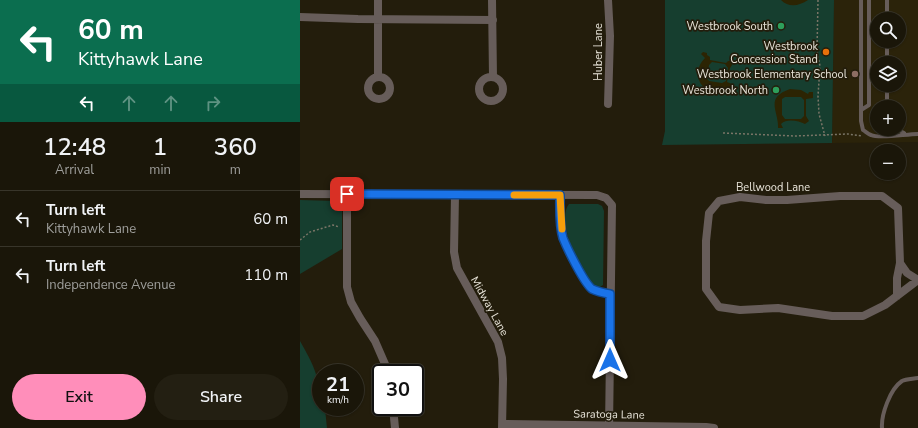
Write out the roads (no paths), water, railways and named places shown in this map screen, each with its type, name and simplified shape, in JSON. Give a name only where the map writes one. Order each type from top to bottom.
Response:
[{"type":"street","points":[[378,0],[378,77]]},
{"type":"street","points":[[492,0],[493,77]]},
{"type":"street","name":"Huber Lane","points":[[608,0],[610,36],[608,104]]},
{"type":"street","points":[[300,17],[493,20]]},
{"type":"street","points":[[300,194],[597,195],[606,198],[612,206],[609,427]]},
{"type":"street","points":[[347,194],[347,287],[351,302],[375,341],[385,364]]},
{"type":"street","name":"Midway Lane","points":[[456,195],[454,252],[456,262],[463,280],[498,342],[502,358],[503,426]]},
{"type":"street","points":[[560,195],[560,219],[563,237],[586,283],[598,292],[610,294]]},
{"type":"street","name":"Bellwood Lane","points":[[897,296],[897,278],[900,263],[898,208],[882,196],[840,196],[787,200],[766,200],[740,197],[719,202],[709,213],[706,241],[706,289],[719,307],[740,310],[778,308],[832,316],[863,316],[885,305],[897,296],[918,280],[907,272],[900,263]]},
{"type":"street","points":[[394,416],[395,428]]},
{"type":"street","name":"Saratoga Lane","points":[[503,426],[714,428]]},
{"type":"lane","points":[[861,0],[861,110],[863,130],[870,135]]},
{"type":"lane","points":[[861,110],[869,105],[869,0]]},
{"type":"lane","points":[[887,0],[887,12]]},
{"type":"lane","points":[[906,134],[918,134]]},
{"type":"lane","points":[[882,428],[882,420],[891,394],[902,381],[918,378]]},
{"type":"place","name":"Westbrook South","points":[[781,26]]},
{"type":"place","name":"Westbrook Concession Stand","points":[[826,52]]},
{"type":"place","name":"Westbrook Elementary School","points":[[855,74]]},
{"type":"place","name":"Westbrook North","points":[[776,90]]}]
